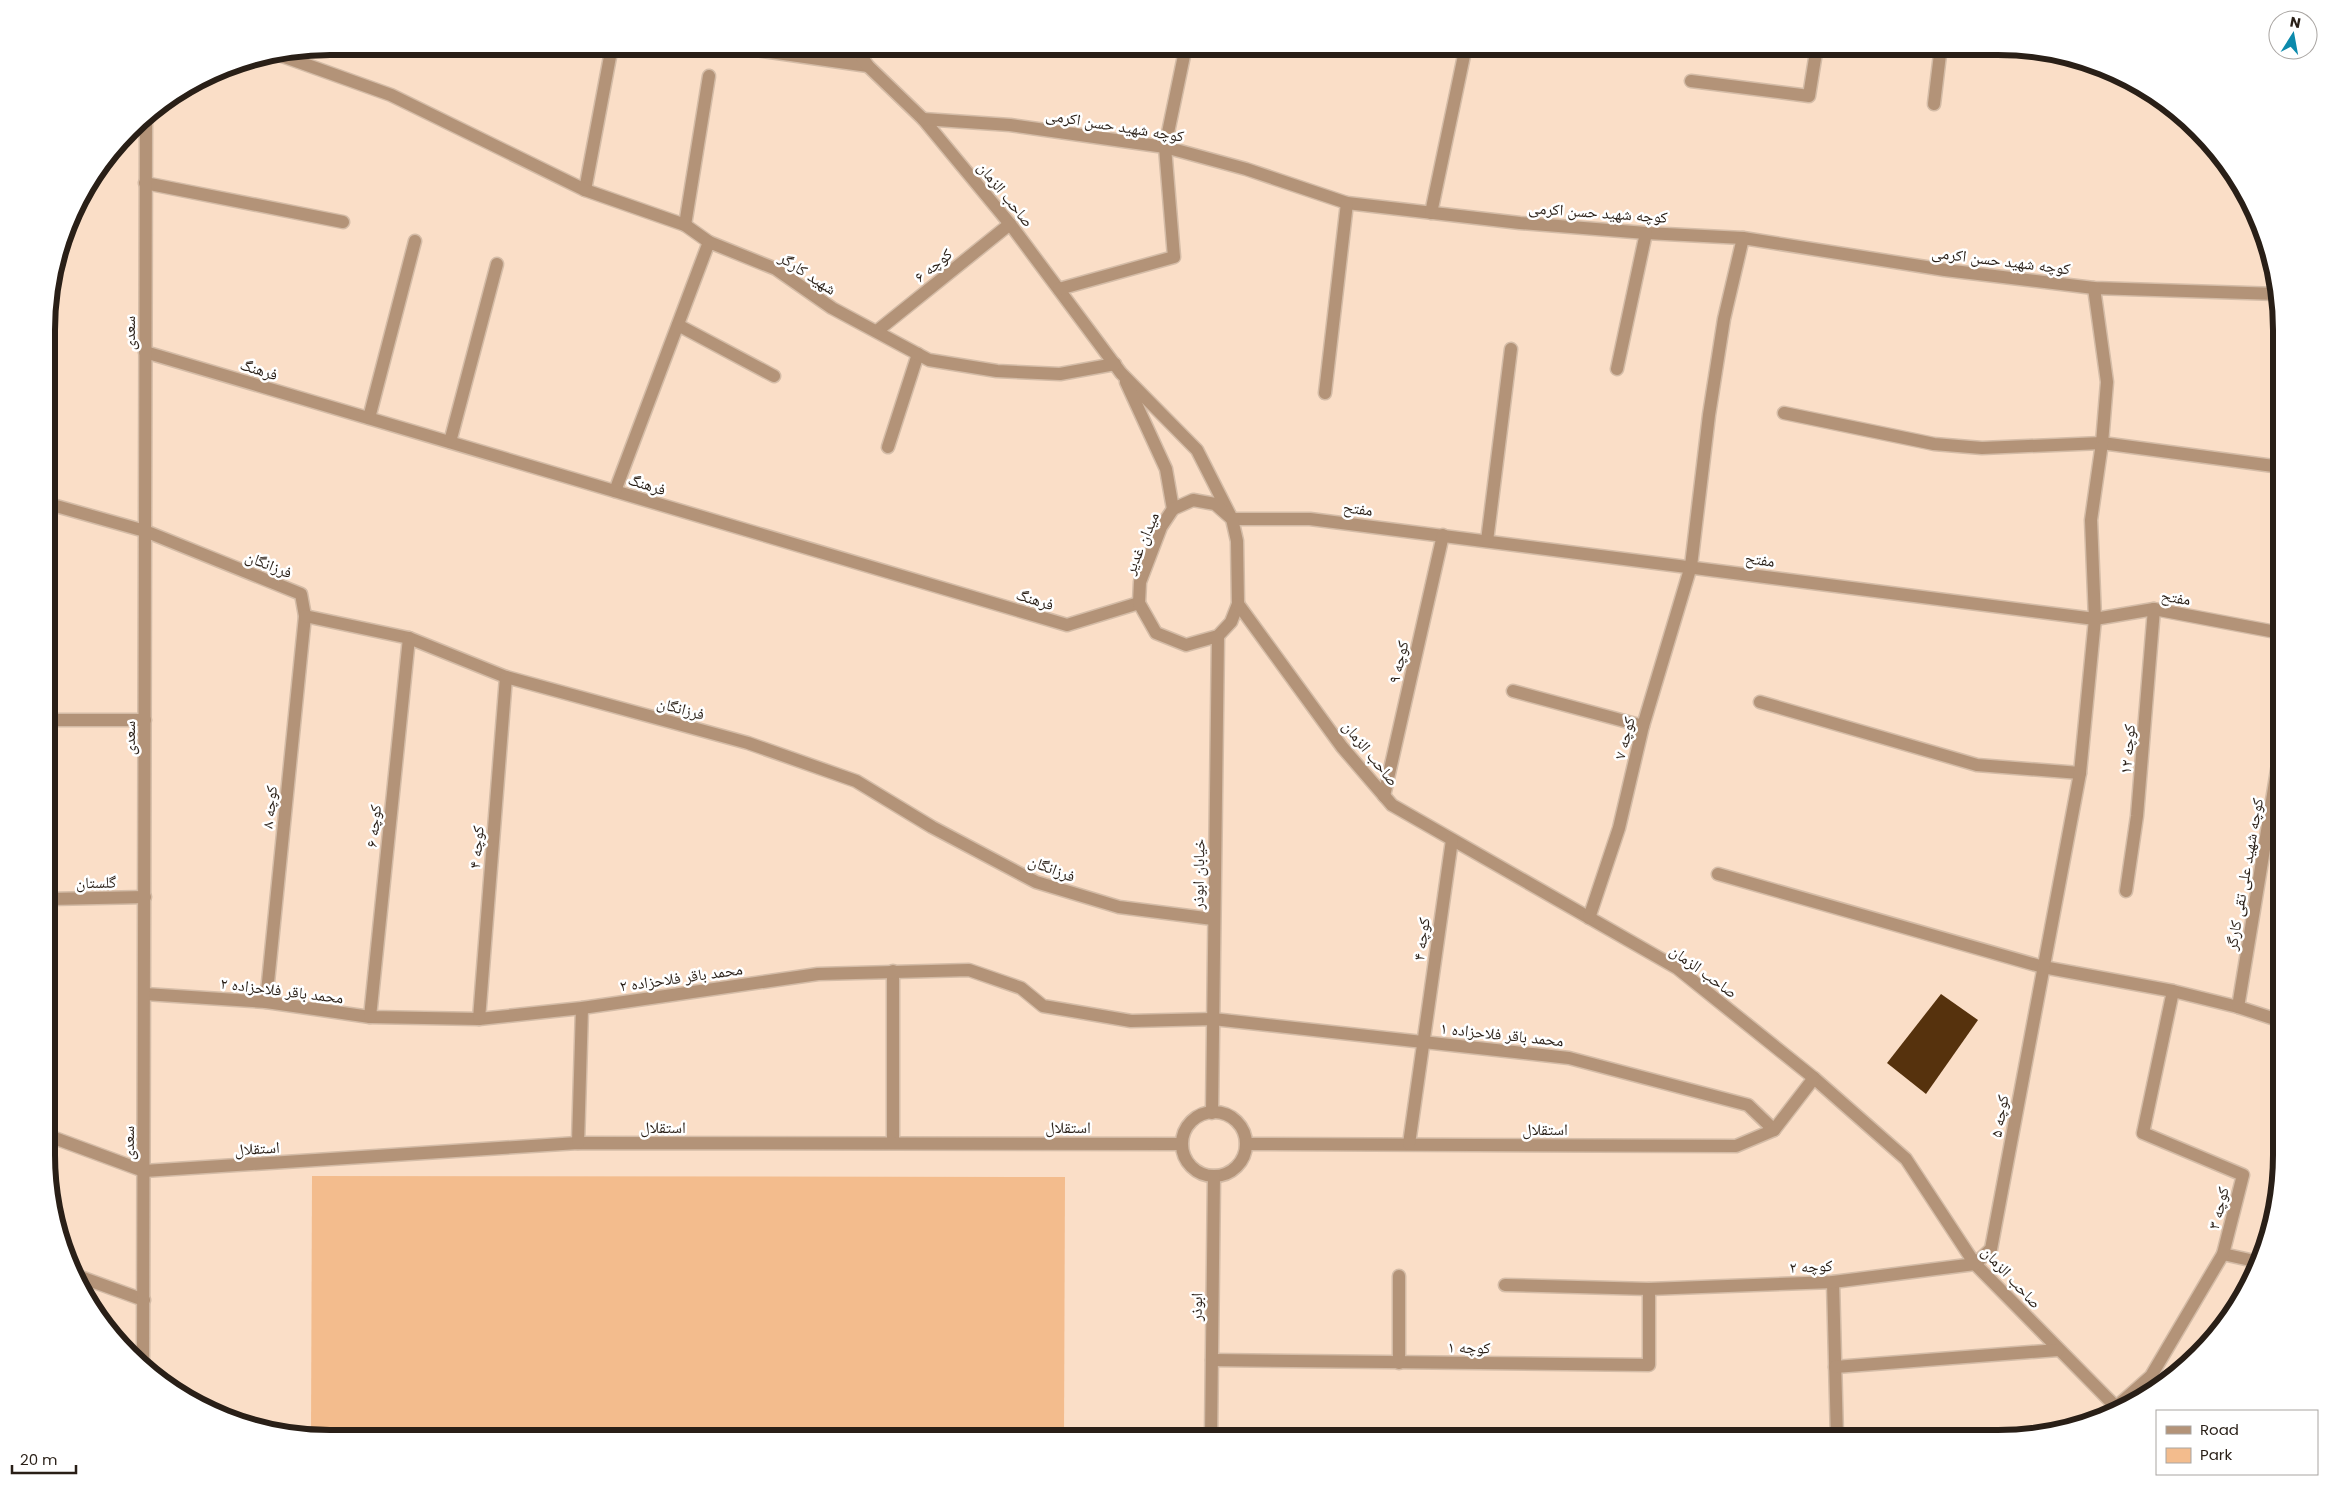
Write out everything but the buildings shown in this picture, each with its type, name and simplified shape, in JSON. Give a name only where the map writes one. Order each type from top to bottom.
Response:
[{"type":"street","points":[[585,190],[610,55]]},
{"type":"street","points":[[790,55],[868,66]]},
{"type":"street","name":"صاحب الزمان","points":[[860,55],[868,66],[923,119],[1010,224],[1118,368]]},
{"type":"street","points":[[1059,289],[1174,257],[1165,147],[1184,55]]},
{"type":"street","points":[[1431,212],[1464,55]]},
{"type":"street","points":[[1691,82],[1809,96],[1816,55]]},
{"type":"street","points":[[1934,104],[1940,55]]},
{"type":"street","name":"شهید کارگر","points":[[288,58],[391,95],[585,190],[684,225],[709,242],[776,269],[832,308],[929,360],[997,371],[1060,374],[1118,368]]},
{"type":"street","points":[[684,225],[709,76]]},
{"type":"street","name":"کوچه شهید حسن اکرمی","points":[[923,119],[1010,125],[1165,147],[1246,169],[1347,203],[1646,233],[1743,238],[1945,270],[2094,288],[2271,294]]},
{"type":"street","name":"سعدی","points":[[143,129],[146,183],[143,1356]]},
{"type":"street","points":[[146,183],[343,222]]},
{"type":"street","points":[[1325,393],[1347,203]]},
{"type":"street","name":"کوچه ۶","points":[[877,331],[1010,224]]},
{"type":"street","points":[[1617,369],[1646,233]]},
{"type":"street","name":"کوچه ۷","points":[[1590,918],[1619,828],[1643,726],[1690,566],[1709,414],[1724,319],[1743,238]]},
{"type":"street","points":[[369,418],[416,241]]},
{"type":"street","points":[[615,491],[709,242]]},
{"type":"street","points":[[450,442],[497,264]]},
{"type":"street","name":"کوچه ۵","points":[[1975,1264],[1991,1249],[2080,773],[2095,619],[2091,520],[2102,443],[2106,382],[2094,288]]},
{"type":"street","points":[[678,326],[774,376]]},
{"type":"street","points":[[1487,541],[1511,349]]},
{"type":"street","name":"فرهنگ","points":[[145,352],[1067,626],[1139,603]]},
{"type":"street","points":[[888,447],[918,354]]},
{"type":"street","points":[[1118,368],[1166,469],[1173,509]]},
{"type":"street","points":[[1118,368],[1197,450],[1232,519],[1237,541],[1238,604],[1231,622],[1218,636],[1186,645],[1156,632],[1139,603]]},
{"type":"street","points":[[1784,413],[1934,444],[1982,448],[2102,443],[2273,465]]},
{"type":"street","name":"میدان غدیر","points":[[1139,603],[1140,582],[1162,527],[1173,509],[1193,500],[1215,504],[1232,519]]},
{"type":"street","points":[[55,506],[145,531]]},
{"type":"street","name":"مفتح","points":[[1232,519],[1310,519],[2095,619],[2154,608],[2273,631]]},
{"type":"street","name":"فرزانگان","points":[[145,531],[300,594],[305,616],[409,638],[506,677],[748,743],[856,781],[932,828],[1036,882],[1119,907],[1213,919]]},
{"type":"street","name":"کوچه ۹","points":[[1384,796],[1443,535]]},
{"type":"street","name":"صاحب الزمان","points":[[1238,604],[1342,747],[1392,805],[1677,968],[1814,1078],[1906,1159],[1975,1264],[2114,1405]]},
{"type":"street","name":"کوچه ۱۲","points":[[2126,891],[2137,816],[2154,608]]},
{"type":"street","name":"کوچه ۸","points":[[266,1002],[305,616]]},
{"type":"street","name":"خیابان ابوذر","points":[[1212,1113],[1218,636]]},
{"type":"street","name":"کوچه ۶","points":[[370,1017],[409,638]]},
{"type":"street","name":"کوچه ۴","points":[[478,1019],[506,677]]},
{"type":"street","points":[[1513,691],[1643,726]]},
{"type":"street","points":[[1760,702],[1977,766],[2080,773]]},
{"type":"street","points":[[55,720],[145,720]]},
{"type":"street","name":"کوچه شهید علی تقی کارگر","points":[[2238,1007],[2273,795]]},
{"type":"street","name":"کوچه ۴","points":[[1409,1144],[1452,840]]},
{"type":"street","points":[[1718,874],[2043,967],[2173,991],[2238,1007],[2273,1018]]},
{"type":"street","name":"گلستان","points":[[55,899],[145,897]]},
{"type":"street","name":"محمد باقر فلاحزاده ۲","points":[[145,994],[266,1002],[370,1017],[478,1019],[582,1008],[818,974],[970,970],[1021,988],[1043,1006],[1131,1021],[1212,1020]]},
{"type":"street","points":[[893,971],[893,1143]]},
{"type":"street","name":"کوچه ۳","points":[[2128,1397],[2151,1376],[2223,1254],[2243,1174],[2143,1133],[2173,991]]},
{"type":"street","points":[[578,1143],[582,1008]]},
{"type":"street","name":"محمد باقر فلاحزاده ۱","points":[[1212,1020],[1569,1058],[1748,1106],[1774,1130]]},
{"type":"street","name":"استقلال","points":[[1246,1144],[1736,1146],[1774,1130],[1814,1078]]},
{"type":"street","points":[[1206,1112],[1227,1114],[1242,1127],[1246,1144],[1247,1147],[1239,1166],[1222,1176],[1214,1176],[1201,1175],[1186,1161],[1182,1144],[1189,1123],[1206,1112]]},
{"type":"street","points":[[55,1138],[144,1171]]},
{"type":"street","name":"استقلال","points":[[144,1171],[578,1143],[1182,1144]]},
{"type":"street","name":"ابوذر","points":[[1211,1430],[1214,1176]]},
{"type":"street","points":[[2223,1254],[2252,1260]]},
{"type":"street","name":"کوچه ۲","points":[[1505,1285],[1649,1289],[1833,1282],[1975,1264]]},
{"type":"street","points":[[1399,1276],[1400,1362]]},
{"type":"street","points":[[83,1278],[144,1300]]},
{"type":"street","points":[[1833,1282],[1837,1430]]},
{"type":"street","name":"کوچه ۱","points":[[1212,1360],[1649,1366],[1649,1289]]},
{"type":"street","points":[[1835,1367],[2058,1350]]},
{"type":"green space","points":[[312,1176],[1065,1177],[1064,1430],[311,1429]]}]
